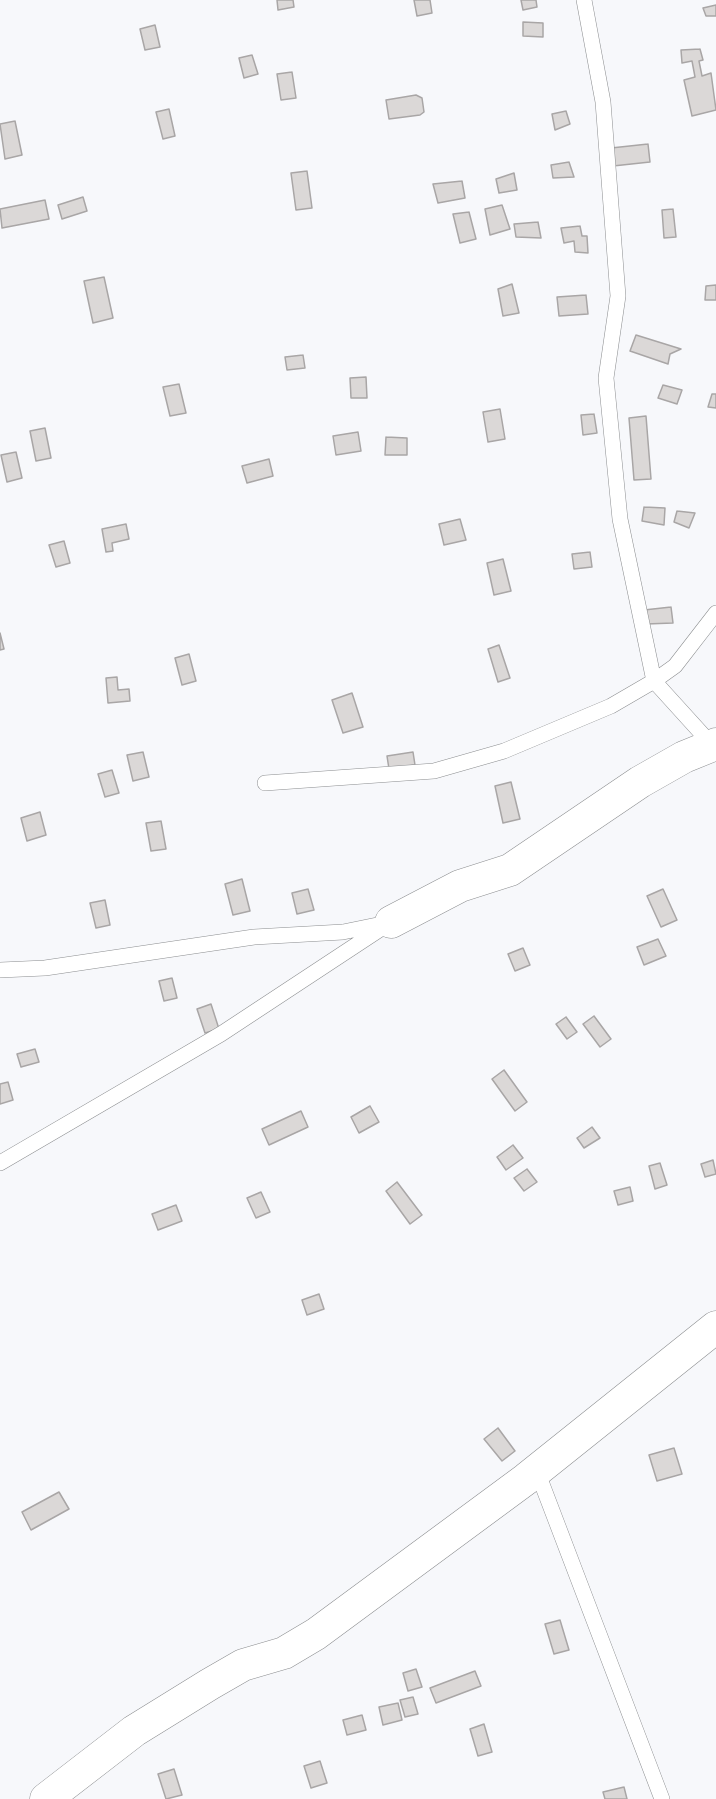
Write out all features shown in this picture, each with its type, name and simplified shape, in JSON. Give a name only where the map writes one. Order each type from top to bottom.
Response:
[{"type":"street","points":[[391,922],[460,886],[510,870],[640,782],[684,757],[714,745]]},
{"type":"street","points":[[46,1799],[134,1731],[210,1684],[243,1665],[284,1653],[316,1634],[537,1471],[716,1327]]},
{"type":"lane","points":[[584,0],[603,102],[618,296],[606,378],[620,519],[654,681],[714,745]]},
{"type":"lane","points":[[265,783],[434,771],[504,751],[611,706],[654,681],[675,666],[716,613]]},
{"type":"lane","points":[[0,970],[45,968],[254,937],[343,932],[391,922]]},
{"type":"lane","points":[[0,1163],[221,1034],[391,922]]},
{"type":"lane","points":[[537,1471],[662,1799]]},
{"type":"building","points":[[277,0],[293,0],[294,7],[278,10]]},
{"type":"building","points":[[414,0],[430,0],[432,13],[417,16]]},
{"type":"building","points":[[521,0],[536,0],[537,7],[523,10]]},
{"type":"building","points":[[716,5],[716,16],[706,16],[703,8]]},
{"type":"building","points":[[523,22],[543,23],[543,37],[523,36]]},
{"type":"building","points":[[155,25],[160,47],[145,50],[140,29]]},
{"type":"building","points":[[700,49],[703,60],[699,61],[702,76],[711,73],[716,110],[692,116],[684,80],[695,77],[692,61],[682,63],[681,50]]},
{"type":"building","points":[[252,55],[258,74],[244,78],[239,58]]},
{"type":"building","points":[[292,72],[296,98],[281,100],[277,74]]},
{"type":"building","points":[[416,95],[422,98],[424,112],[420,115],[389,119],[386,100]]},
{"type":"building","points":[[169,109],[175,136],[163,139],[156,112]]},
{"type":"building","points":[[566,111],[570,124],[555,130],[552,114]]},
{"type":"building","points":[[15,121],[22,155],[5,159],[0,124]]},
{"type":"building","points":[[648,144],[650,162],[613,166],[611,148]]},
{"type":"building","points":[[569,162],[574,177],[553,178],[551,165]]},
{"type":"building","points":[[307,171],[312,208],[296,210],[291,173]]},
{"type":"building","points":[[514,173],[517,190],[499,193],[496,179]]},
{"type":"building","points":[[462,181],[465,198],[438,203],[433,184]]},
{"type":"building","points":[[83,197],[87,211],[62,219],[58,205]]},
{"type":"building","points":[[45,200],[49,219],[2,228],[0,209]]},
{"type":"building","points":[[502,205],[510,229],[490,235],[485,209]]},
{"type":"building","points":[[673,209],[676,237],[664,238],[662,210]]},
{"type":"building","points":[[469,212],[476,239],[460,243],[453,214]]},
{"type":"building","points":[[538,222],[541,238],[516,237],[514,224]]},
{"type":"building","points":[[580,226],[582,236],[587,236],[588,253],[575,252],[574,241],[564,243],[561,228]]},
{"type":"building","points":[[104,277],[113,318],[93,323],[84,281]]},
{"type":"building","points":[[512,284],[519,313],[503,316],[498,289]]},
{"type":"building","points":[[716,285],[716,300],[705,300],[706,286]]},
{"type":"building","points":[[586,295],[588,314],[559,316],[557,297]]},
{"type":"building","points":[[636,335],[681,349],[670,354],[668,364],[630,351]]},
{"type":"building","points":[[303,355],[305,368],[287,370],[285,357]]},
{"type":"building","points":[[366,377],[367,398],[351,398],[350,378]]},
{"type":"building","points":[[179,384],[186,413],[170,416],[163,387]]},
{"type":"building","points":[[663,385],[682,390],[677,404],[658,398]]},
{"type":"building","points":[[712,394],[716,394],[716,408],[708,407]]},
{"type":"building","points":[[500,409],[505,439],[488,442],[483,412]]},
{"type":"building","points":[[594,414],[597,433],[583,435],[581,415]]},
{"type":"building","points":[[646,416],[651,479],[634,480],[629,418]]},
{"type":"building","points":[[45,428],[51,458],[36,461],[30,431]]},
{"type":"building","points":[[358,432],[361,451],[336,455],[333,436]]},
{"type":"building","points":[[386,437],[407,438],[407,455],[385,455]]},
{"type":"building","points":[[16,452],[22,478],[7,482],[1,455]]},
{"type":"building","points":[[269,459],[273,476],[247,483],[242,466]]},
{"type":"building","points":[[644,507],[665,508],[664,525],[642,521]]},
{"type":"building","points":[[677,511],[695,513],[689,528],[674,522]]},
{"type":"building","points":[[460,519],[466,540],[444,545],[439,524]]},
{"type":"building","points":[[126,524],[129,539],[112,543],[113,551],[106,552],[102,529]]},
{"type":"building","points":[[64,541],[70,563],[56,567],[49,545]]},
{"type":"building","points":[[590,552],[592,567],[574,569],[572,554]]},
{"type":"building","points":[[503,559],[511,591],[494,595],[487,563]]},
{"type":"building","points":[[671,607],[673,623],[646,624],[644,610]]},
{"type":"building","points":[[0,633],[4,649],[0,650]]},
{"type":"building","points":[[499,645],[510,678],[498,682],[488,649]]},
{"type":"building","points":[[189,654],[196,681],[182,685],[175,658]]},
{"type":"building","points":[[117,677],[118,690],[129,689],[130,701],[108,703],[106,678]]},
{"type":"building","points":[[352,693],[363,727],[343,733],[332,700]]},
{"type":"building","points":[[143,752],[149,777],[133,781],[127,755]]},
{"type":"building","points":[[413,752],[415,765],[389,769],[387,756]]},
{"type":"building","points":[[112,770],[119,793],[105,797],[98,774]]},
{"type":"building","points":[[511,782],[520,819],[503,823],[495,786]]},
{"type":"building","points":[[40,812],[46,835],[27,841],[21,818]]},
{"type":"building","points":[[161,821],[166,849],[151,851],[146,823]]},
{"type":"building","points":[[242,879],[250,911],[233,915],[225,884]]},
{"type":"building","points":[[308,889],[314,910],[297,914],[292,893]]},
{"type":"building","points":[[663,889],[677,920],[661,927],[647,896]]},
{"type":"building","points":[[105,900],[110,925],[96,928],[90,903]]},
{"type":"building","points":[[658,939],[666,956],[644,965],[637,947]]},
{"type":"building","points":[[523,948],[530,965],[515,971],[508,954]]},
{"type":"building","points":[[172,978],[177,998],[164,1001],[159,981]]},
{"type":"building","points":[[211,1004],[219,1029],[205,1033],[197,1009]]},
{"type":"building","points":[[594,1016],[611,1039],[600,1047],[583,1024]]},
{"type":"building","points":[[566,1017],[577,1032],[567,1039],[556,1024]]},
{"type":"building","points":[[35,1049],[39,1062],[21,1067],[17,1054]]},
{"type":"building","points":[[504,1070],[527,1102],[515,1111],[492,1079]]},
{"type":"building","points":[[8,1082],[13,1100],[0,1104],[0,1084]]},
{"type":"building","points":[[370,1106],[379,1122],[359,1133],[351,1117]]},
{"type":"building","points":[[301,1111],[308,1127],[269,1145],[262,1129]]},
{"type":"building","points":[[592,1127],[600,1138],[584,1148],[577,1138]]},
{"type":"building","points":[[513,1145],[523,1158],[506,1170],[497,1157]]},
{"type":"building","points":[[713,1160],[716,1174],[705,1177],[701,1164]]},
{"type":"building","points":[[660,1163],[667,1185],[655,1189],[649,1166]]},
{"type":"building","points":[[527,1169],[537,1182],[524,1191],[514,1178]]},
{"type":"building","points":[[397,1182],[422,1215],[410,1224],[386,1191]]},
{"type":"building","points":[[630,1187],[633,1201],[618,1205],[614,1191]]},
{"type":"building","points":[[261,1192],[270,1212],[256,1218],[247,1198]]},
{"type":"building","points":[[176,1205],[182,1221],[158,1230],[152,1214]]},
{"type":"building","points":[[319,1294],[324,1309],[307,1315],[302,1300]]},
{"type":"building","points":[[498,1428],[515,1451],[502,1461],[484,1439]]},
{"type":"building","points":[[674,1448],[682,1474],[657,1481],[649,1455]]},
{"type":"building","points":[[59,1492],[69,1509],[31,1530],[22,1512]]},
{"type":"building","points":[[560,1620],[569,1650],[554,1654],[545,1624]]},
{"type":"building","points":[[416,1669],[422,1687],[408,1691],[403,1673]]},
{"type":"building","points":[[475,1671],[481,1686],[436,1703],[430,1688]]},
{"type":"building","points":[[413,1697],[418,1714],[405,1717],[400,1700]]},
{"type":"building","points":[[398,1703],[402,1720],[383,1725],[379,1707]]},
{"type":"building","points":[[362,1715],[366,1730],[347,1735],[343,1720]]},
{"type":"building","points":[[484,1724],[492,1752],[478,1756],[470,1729]]},
{"type":"building","points":[[320,1761],[327,1783],[311,1788],[304,1766]]},
{"type":"building","points":[[174,1769],[182,1795],[166,1799],[158,1774]]},
{"type":"building","points":[[624,1787],[627,1799],[605,1799],[603,1792]]}]
